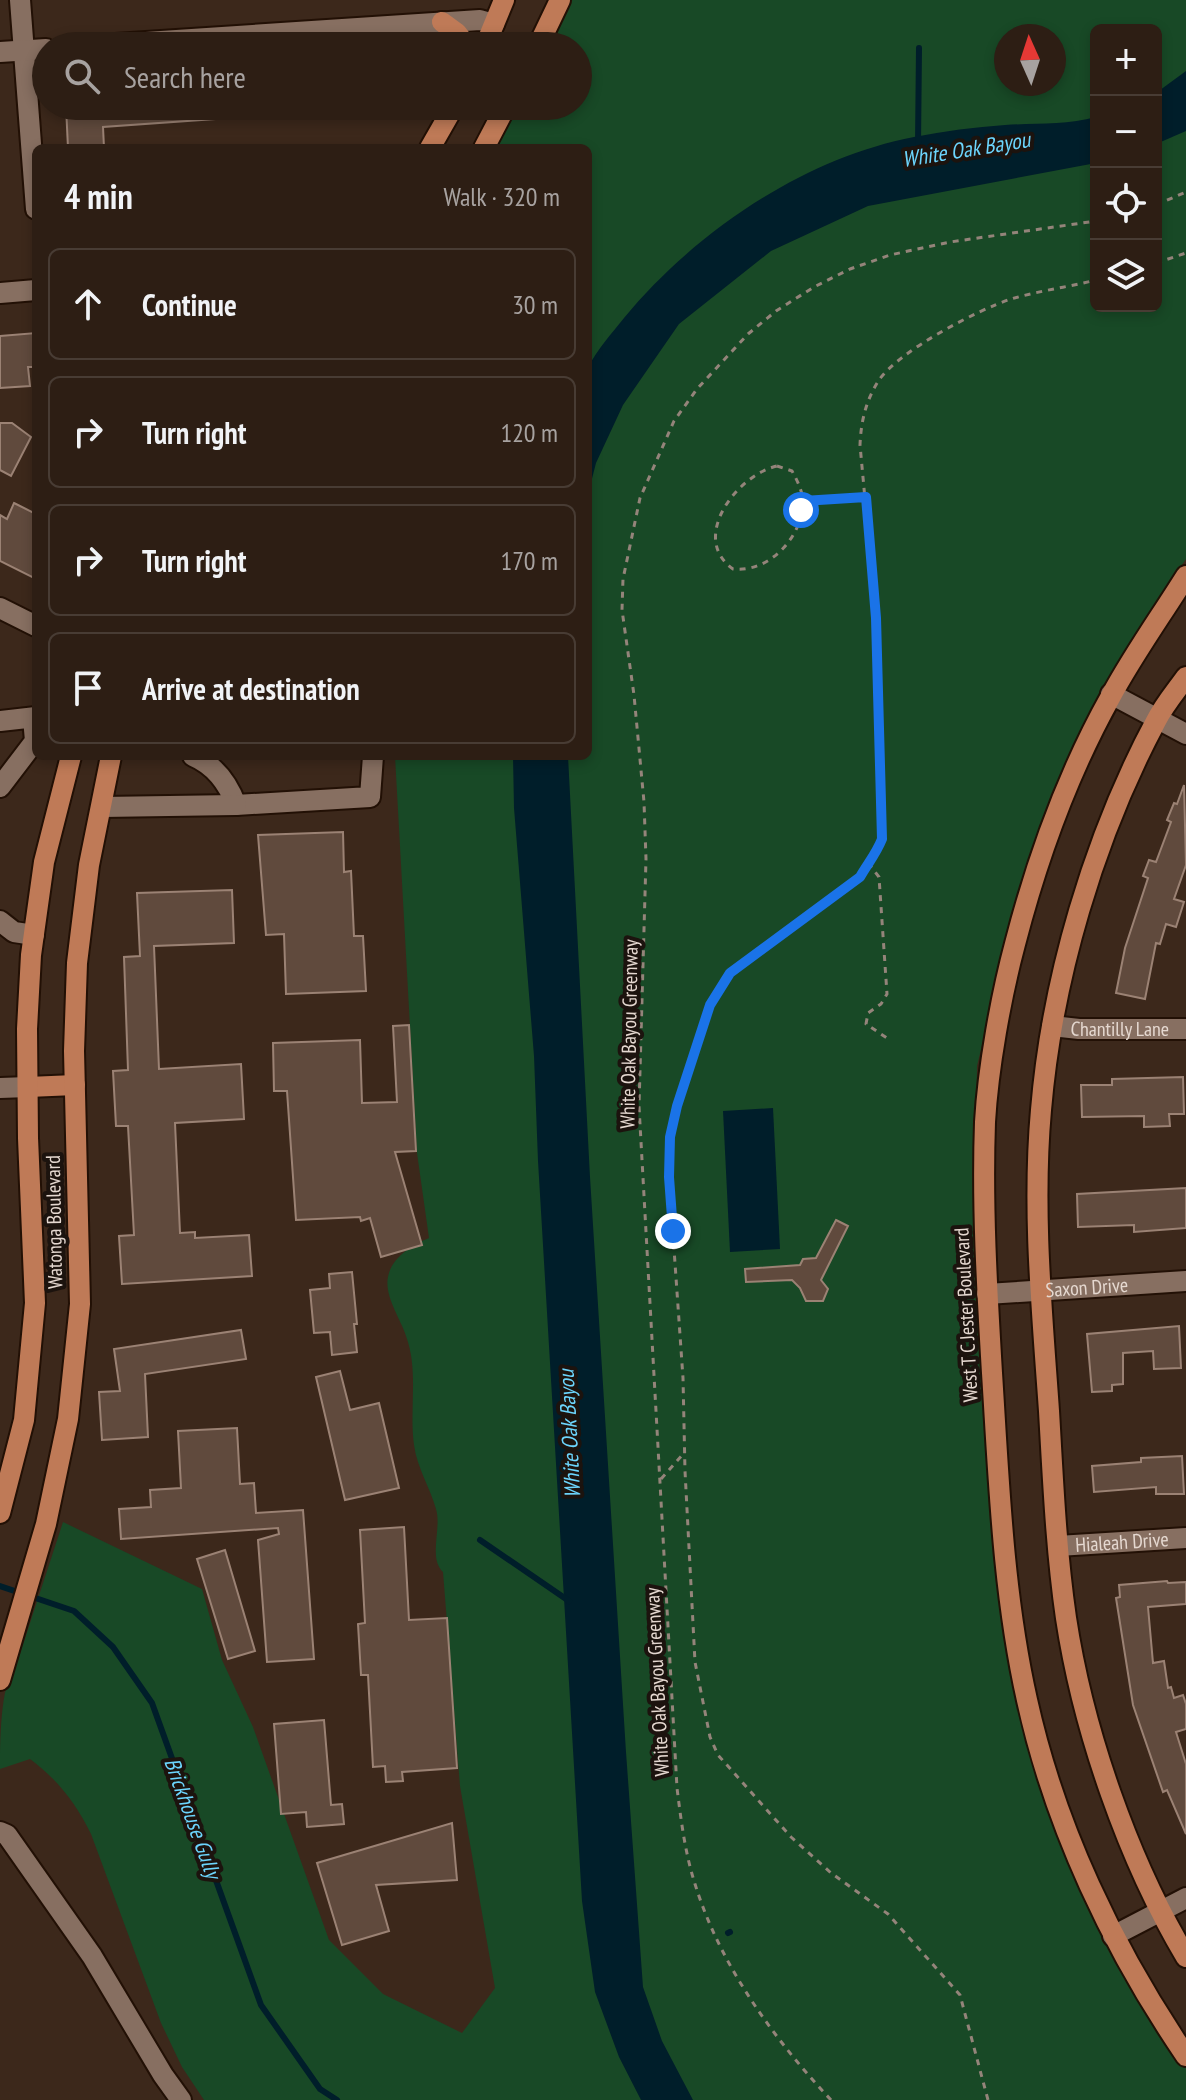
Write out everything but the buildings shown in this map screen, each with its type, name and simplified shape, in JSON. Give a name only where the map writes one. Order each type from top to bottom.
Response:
[{"type":"main road","points":[[491,32],[504,0]]},
{"type":"main road","points":[[545,32],[560,0]]},
{"type":"main road","points":[[442,22],[456,32]]},
{"type":"main road","points":[[432,144],[446,120]]},
{"type":"main road","points":[[486,144],[499,120]]},
{"type":"main road","name":"West T C Jester Boulevard","points":[[1186,576],[1111,694],[1074,771],[1043,852],[1014,946],[994,1050],[985,1118],[985,1248],[1003,1538],[1027,1701],[1052,1792],[1113,1936],[1155,2011],[1186,2056]]},
{"type":"main road","points":[[1186,677],[1157,718],[1113,816],[1082,905],[1052,1026],[1040,1124],[1038,1192],[1041,1291],[1058,1546],[1067,1621],[1088,1719],[1116,1808],[1159,1912],[1186,1957]]},
{"type":"main road","name":"Watonga Boulevard","points":[[0,1513],[24,1420],[35,1303],[27,1029],[34,935],[44,862],[70,760]]},
{"type":"main road","name":"Watonga Boulevard","points":[[0,1680],[46,1524],[68,1419],[80,1304],[75,1085],[77,963],[89,865],[110,760]]},
{"type":"main road","points":[[28,1087],[75,1085]]},
{"type":"street","points":[[20,0],[32,151]]},
{"type":"street","points":[[293,32],[482,20],[494,24]]},
{"type":"street","points":[[0,52],[32,50]]},
{"type":"street","points":[[0,293],[32,290]]},
{"type":"street","points":[[0,608],[32,624]]},
{"type":"street","points":[[1111,694],[1186,734]]},
{"type":"street","points":[[0,721],[32,718]]},
{"type":"street","points":[[0,787],[32,745]]},
{"type":"street","points":[[202,760],[208,763],[231,791],[236,805]]},
{"type":"street","points":[[102,807],[236,805],[370,797],[373,760]]},
{"type":"street","points":[[0,921],[14,932],[34,935]]},
{"type":"street","name":"Chantilly Lane","points":[[1052,1026],[1186,1029]]},
{"type":"street","points":[[0,1088],[28,1087]]},
{"type":"street","name":"Saxon Drive","points":[[987,1294],[1186,1281]]},
{"type":"street","name":"Hialeah Drive","points":[[1058,1546],[1186,1538]]},
{"type":"street","points":[[0,1832],[7,1835],[92,1956],[181,2100]]},
{"type":"street","points":[[1113,1936],[1186,1898]]},
{"type":"path","points":[[1162,202],[1186,192]]},
{"type":"path","name":"White Oak Bayou Greenway","points":[[831,2100],[753,2003],[713,1932],[694,1882],[682,1834],[639,1106],[646,859],[644,802],[622,610],[623,579],[640,498],[674,421],[697,389],[748,334],[776,311],[850,269],[890,255],[950,242],[1090,222]]},
{"type":"path","points":[[1162,261],[1186,253]]},
{"type":"path","points":[[988,2100],[960,1995],[888,1914],[831,1873],[791,1837],[718,1755],[714,1746],[703,1709],[695,1662],[683,1378],[669,1177],[670,1137],[710,1005],[730,973],[860,877],[874,859],[882,839],[876,618],[860,445],[861,424],[867,403],[880,378],[897,362],[955,325],[1010,299],[1090,281]]},
{"type":"path","points":[[786,467],[797,480],[803,501],[799,521],[775,556],[753,569],[740,570],[733,569],[720,558],[717,532],[726,504],[739,487],[756,474],[768,468],[786,467]]},
{"type":"path","points":[[803,501],[866,497]]},
{"type":"path","points":[[868,863],[879,877],[887,994],[881,1004],[868,1013],[866,1024],[890,1040]]},
{"type":"path","points":[[660,1479],[685,1452]]},
{"type":"green space","points":[[572,0],[1186,0],[1186,559],[1111,677],[984,1037],[977,1066],[974,1270],[1019,1697],[1158,2026],[1186,2067],[1186,2100],[204,2100],[182,2067],[161,2023],[91,1834],[79,1812],[57,1783],[30,1759],[0,1769],[6,1687],[15,1669],[63,1522],[202,1589],[222,1660],[253,1727],[329,1940],[383,1994],[462,2033],[495,1988],[460,1786],[443,1572],[436,1559],[437,1517],[414,1445],[410,1349],[387,1281],[395,1261],[411,1247],[429,1238],[417,1153],[395,760],[592,760],[592,144],[494,144],[508,120],[592,120],[592,32],[555,32]]},
{"type":"water","points":[[1186,71],[1186,131],[1162,141],[1162,96],[1162,89]]},
{"type":"water","name":"White Oak Bayou","points":[[1090,119],[1090,164],[868,206],[771,251],[679,324],[623,405],[592,478],[592,360],[652,286],[718,228],[793,181],[873,147],[960,130]]},
{"type":"water","name":"White Oak Bayou","points":[[513,760],[568,760],[590,1177],[643,1987],[662,2041],[693,2100],[641,2100],[619,2057],[595,1992],[582,1901],[534,1056],[514,808]]},
{"type":"water","points":[[773,1108],[780,1249],[730,1252],[723,1111]]},
{"type":"waterway","name":"White Oak Bayou","points":[[918,144],[919,48]]},
{"type":"waterway","points":[[480,1540],[569,1601]]},
{"type":"waterway","name":"Brickhouse Gully","points":[[0,1586],[74,1611],[113,1647],[152,1703],[261,2005],[320,2089],[337,2100]]},
{"type":"route","points":[[673,1231],[670,1137],[710,1005],[730,973],[860,877],[874,859],[882,839],[876,618],[866,497],[803,501],[801,510]]}]
